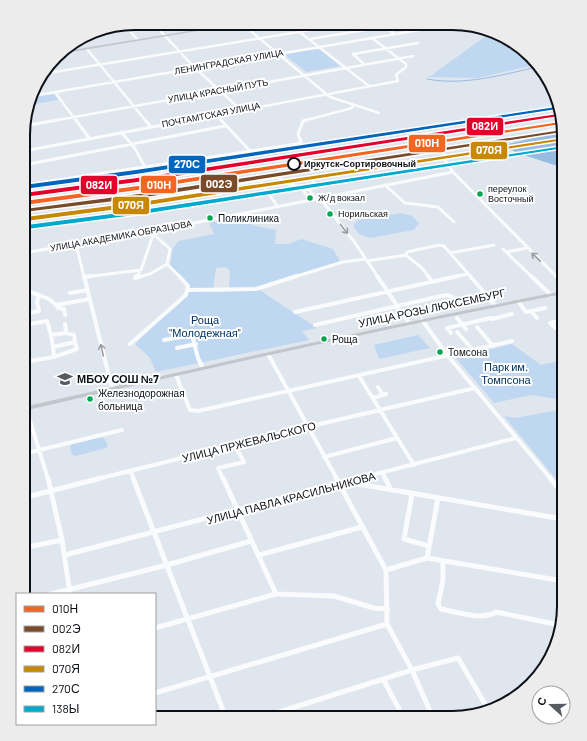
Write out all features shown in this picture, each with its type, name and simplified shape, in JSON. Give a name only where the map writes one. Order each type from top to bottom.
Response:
[{"type":"main road","points":[[73,51],[201,30]]},
{"type":"main road","name":"УЛИЦА РОЗЫ ЛЮКСЕМБУРГ","points":[[30,408],[112,388],[422,320],[557,294]]},
{"type":"street","points":[[129,30],[138,40]]},
{"type":"street","points":[[160,30],[180,52],[241,110]]},
{"type":"street","points":[[250,30],[325,94],[335,100],[379,113]]},
{"type":"street","points":[[297,30],[369,86]]},
{"type":"street","points":[[51,73],[312,30]]},
{"type":"street","points":[[310,39],[361,30]]},
{"type":"street","points":[[390,30],[395,34]]},
{"type":"street","name":"ЛЕНИНГРАДСКАЯ УЛИЦА","points":[[39,95],[419,30]]},
{"type":"street","points":[[372,38],[399,59]]},
{"type":"street","points":[[365,65],[353,54],[418,43]]},
{"type":"street","points":[[87,49],[151,127]]},
{"type":"street","name":"УЛИЦА КРАСНЫЙ ПУТЬ","points":[[31,125],[413,56]]},
{"type":"street","name":"ПОЧТАМТСКАЯ УЛИЦА","points":[[30,150],[398,81],[399,80],[396,75],[406,67],[406,64],[399,59]]},
{"type":"street","points":[[55,92],[89,138]]},
{"type":"street","points":[[30,184],[297,144],[301,142],[298,134],[303,121],[352,108],[353,105]]},
{"type":"street","points":[[215,114],[250,151]]},
{"type":"street","points":[[30,165],[225,126]]},
{"type":"street","points":[[556,128],[532,135],[495,141],[498,144],[484,146],[480,143],[454,147],[456,149],[443,151],[445,160],[453,172],[557,277]]},
{"type":"street","points":[[121,132],[131,144],[144,167]]},
{"type":"street","name":"УЛИЦА АКАДЕМИКА ОБРАЗЦОВА","points":[[30,252],[278,207],[453,172]]},
{"type":"street","points":[[102,218],[114,215],[144,201],[277,177],[282,179],[287,184],[299,186],[310,200]]},
{"type":"street","points":[[259,180],[278,207]]},
{"type":"street","points":[[303,190],[317,187],[314,182]]},
{"type":"street","points":[[385,185],[405,203],[438,207],[454,222]]},
{"type":"street","points":[[309,189],[366,260],[409,323]]},
{"type":"street","points":[[150,230],[153,235],[170,249],[167,264],[146,276],[135,278],[141,270],[153,235]]},
{"type":"street","points":[[76,244],[112,388]]},
{"type":"street","points":[[188,290],[256,289],[343,262],[389,259],[406,255],[407,252],[439,245],[444,246],[495,305]]},
{"type":"street","points":[[450,253],[494,245]]},
{"type":"street","points":[[527,248],[505,251],[551,295]]},
{"type":"street","points":[[406,255],[422,268],[432,282]]},
{"type":"street","points":[[130,344],[186,295],[188,286],[167,264]]},
{"type":"street","points":[[85,277],[141,270]]},
{"type":"street","points":[[295,312],[468,274]]},
{"type":"street","points":[[70,293],[88,290]]},
{"type":"street","points":[[30,292],[49,299],[58,308],[64,309],[65,315]]},
{"type":"street","points":[[30,313],[39,311],[37,302],[39,295]]},
{"type":"street","points":[[315,325],[446,295],[458,300],[470,298]]},
{"type":"street","points":[[56,305],[90,299]]},
{"type":"street","points":[[518,301],[526,312],[545,308]]},
{"type":"street","points":[[531,311],[537,318]]},
{"type":"street","points":[[451,333],[447,328],[512,314]]},
{"type":"street","points":[[457,318],[466,329]]},
{"type":"street","points":[[422,320],[448,356],[557,487]]},
{"type":"street","points":[[30,324],[47,321],[51,335],[54,357]]},
{"type":"street","points":[[557,322],[550,324],[557,329]]},
{"type":"street","points":[[65,324],[66,333]]},
{"type":"street","points":[[477,327],[493,346]]},
{"type":"street","points":[[457,332],[473,350]]},
{"type":"street","points":[[30,361],[54,357],[77,349],[74,336],[66,333],[51,335]]},
{"type":"street","points":[[164,340],[192,335],[196,344],[198,358],[203,368]]},
{"type":"street","points":[[176,374],[190,410],[198,411],[512,341]]},
{"type":"street","points":[[53,347],[75,342]]},
{"type":"street","points":[[177,348],[196,344]]},
{"type":"street","points":[[268,354],[386,570],[388,624],[412,670],[430,711]]},
{"type":"street","points":[[359,376],[414,465]]},
{"type":"street","points":[[373,398],[384,395],[378,387]]},
{"type":"street","name":"УЛИЦА ПРЖЕВАЛЬСКОГО","points":[[30,496],[307,427],[475,388]]},
{"type":"street","points":[[30,425],[52,491],[65,555],[70,591]]},
{"type":"street","points":[[30,452],[122,430]]},
{"type":"street","points":[[324,457],[397,438]]},
{"type":"street","name":"УЛИЦА ПАВЛА КРАСИЛЬНИКОВА","points":[[65,555],[237,512],[516,438]]},
{"type":"street","points":[[235,446],[244,462],[218,468],[276,594]]},
{"type":"street","points":[[131,472],[189,618],[209,678],[223,711]]},
{"type":"street","points":[[383,474],[391,490]]},
{"type":"street","points":[[346,483],[357,483],[412,494],[557,518]]},
{"type":"street","points":[[412,494],[404,539],[410,542],[429,546]]},
{"type":"street","points":[[427,558],[438,498]]},
{"type":"street","points":[[259,556],[362,527]]},
{"type":"street","points":[[30,547],[62,540]]},
{"type":"street","points":[[57,593],[167,565],[251,541]]},
{"type":"street","points":[[386,570],[427,558],[557,580]]},
{"type":"street","points":[[443,561],[443,580],[438,604],[441,609],[480,616],[489,616],[496,612],[555,623]]},
{"type":"street","points":[[156,628],[276,594],[334,596],[374,608],[388,609]]},
{"type":"street","points":[[156,693],[388,624]]},
{"type":"street","points":[[282,711],[412,670],[458,658],[486,705]]},
{"type":"street","points":[[383,679],[399,709],[398,711]]},
{"type":"green space","points":[[486,36],[504,44],[521,56],[531,66],[477,78],[429,77]]},
{"type":"green space","points":[[319,49],[340,66],[306,72],[284,54]]},
{"type":"green space","points":[[54,94],[58,100],[35,104],[38,96]]},
{"type":"green space","points":[[401,213],[412,216],[419,223],[414,230],[370,238],[359,234],[353,226],[358,220]]},
{"type":"green space","name":"Роща \"Молодежная\"","points":[[245,217],[252,225],[276,230],[275,244],[289,244],[301,239],[333,249],[340,261],[255,288],[229,288],[230,271],[226,267],[216,268],[213,289],[189,289],[170,265],[173,248],[179,241],[214,234],[209,223]]},
{"type":"green space","name":"Роща \"Молодежная\"","points":[[258,289],[317,328],[302,331],[309,340],[156,372],[150,358],[135,344],[190,291],[225,292]]},
{"type":"green space","points":[[418,335],[430,348],[379,359],[374,345]]},
{"type":"green space","name":"Парк им. Томпсона","points":[[512,344],[541,365],[557,362],[557,399],[531,395],[494,403],[456,358]]},
{"type":"green space","points":[[557,410],[557,480],[504,416],[515,418]]},
{"type":"green space","points":[[101,437],[104,438],[108,446],[106,448],[75,456],[72,455],[70,447],[72,444]]},
{"type":"shaded area","points":[[557,132],[557,166],[517,153],[504,145]]},
{"type":"waterway","points":[[427,79],[441,81],[482,79],[533,68]]},
{"type":"railway","points":[[454,141],[556,125]]},
{"type":"transit line","name":"270С","points":[[30,186],[136,172],[553,109]]},
{"type":"transit line","name":"082И","points":[[30,194],[137,180],[555,116]]},
{"type":"transit line","name":"010Н","points":[[30,202],[138,188],[556,124]]},
{"type":"transit line","name":"002Э","points":[[30,210],[139,196],[557,132]]},
{"type":"transit line","name":"070Я","points":[[30,218],[141,204],[557,140]]},
{"type":"transit line","name":"138Ы","points":[[30,227],[142,212],[557,148]]},
{"type":"place","name":"Иркутск-Сортировочный","points":[[294,164]]},
{"type":"place","name":"переулок Восточный","points":[[480,194]]},
{"type":"place","name":"Ж/д вокзал","points":[[310,198]]},
{"type":"place","name":"Норильская","points":[[330,214]]},
{"type":"place","name":"Поликлиника","points":[[210,218]]},
{"type":"place","name":"Роща","points":[[324,339]]},
{"type":"place","name":"Томсона","points":[[440,352]]},
{"type":"place","name":"МБОУ СОШ №7","points":[[65,379]]},
{"type":"place","name":"Железнодорожная больница","points":[[90,399]]}]
